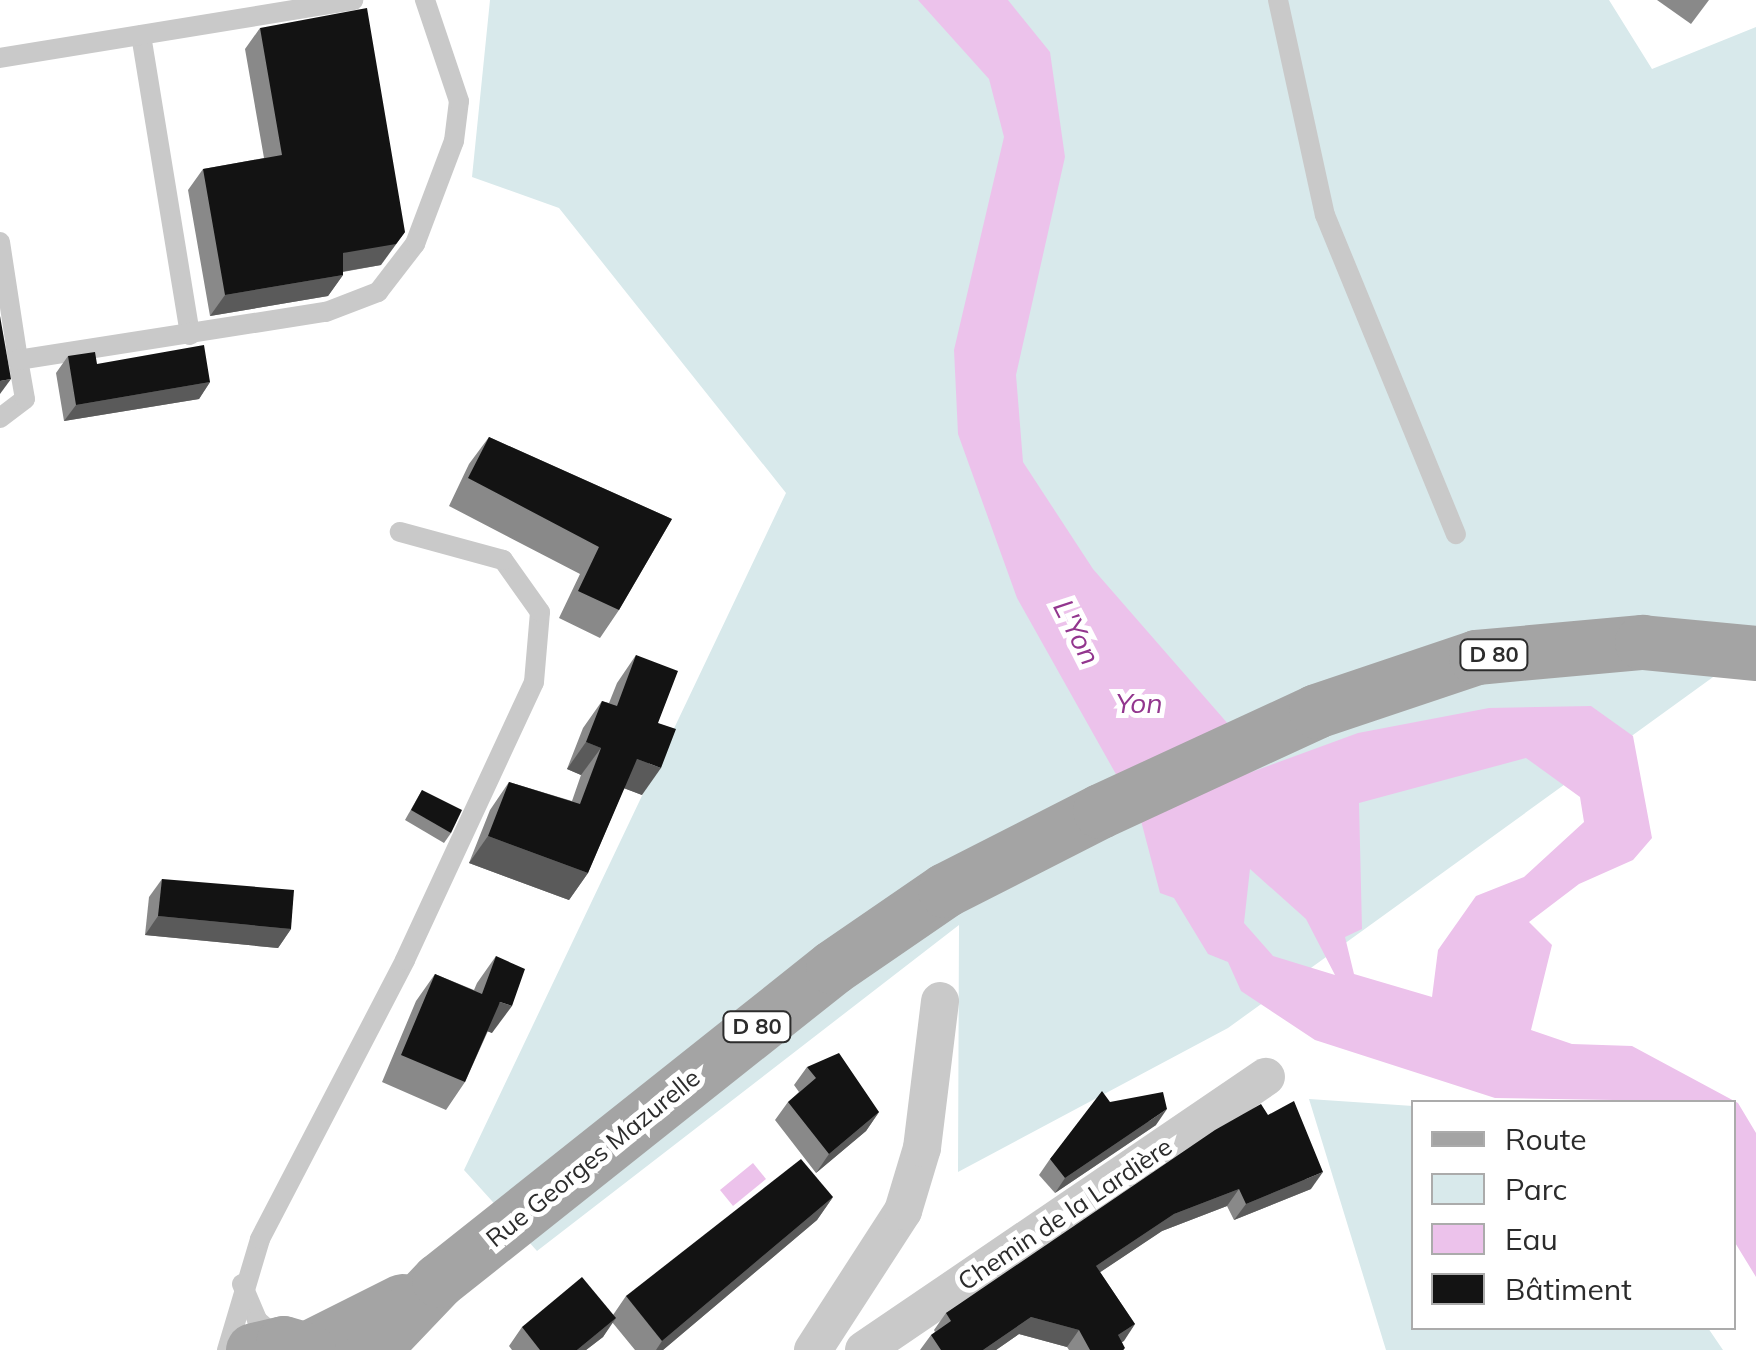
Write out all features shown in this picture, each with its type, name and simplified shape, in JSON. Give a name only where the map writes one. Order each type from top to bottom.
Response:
[{"type":"main road","name":"Rue Georges Mazurelle","points":[[439,1280],[833,967],[946,890],[1100,811],[1247,742],[1476,658],[1572,643],[1756,653]]},
{"type":"main road","name":"D 80","points":[[288,1348],[439,1280]]},
{"type":"main road","name":"D 80","points":[[372,1350],[439,1280]]},
{"type":"street","points":[[813,1350],[903,1211],[922,1148],[940,1002]]},
{"type":"street","name":"Chemin de la Lardière","points":[[864,1350],[1266,1077]]},
{"type":"lane","points":[[0,58],[353,0]]},
{"type":"lane","points":[[18,360],[326,312],[378,292],[415,244],[454,141],[459,101],[425,0]]},
{"type":"lane","points":[[1278,0],[1325,215],[1456,534]]},
{"type":"lane","points":[[141,35],[190,335]]},
{"type":"lane","points":[[0,242],[25,399],[0,418]]},
{"type":"lane","points":[[227,1350],[242,1284],[534,682],[540,612],[503,560],[400,532]]},
{"type":"lane","points":[[242,1284],[257,1320],[288,1348]]},
{"type":"green space","points":[[490,0],[1609,0],[1652,69],[1756,27],[1756,646],[1228,1028],[958,1172],[959,925],[537,1251],[464,1170],[786,493],[559,208],[472,177]]},
{"type":"green space","points":[[1309,1099],[1411,1106],[1411,1330],[1709,1330],[1723,1350],[1386,1350]]},
{"type":"water","points":[[918,0],[1008,0],[1050,52],[1065,157],[1016,375],[1023,462],[1093,569],[1229,725],[1246,774],[1358,733],[1489,708],[1591,706],[1633,736],[1652,838],[1633,860],[1579,884],[1529,922],[1552,945],[1531,1030],[1572,1044],[1632,1046],[1732,1100],[1495,1098],[1315,1040],[1241,991],[1228,962],[1208,954],[1174,898],[1160,893],[1140,817],[1017,598],[958,434],[954,350],[1004,137],[989,79]],"holes":[[[1526,758],[1580,797],[1584,822],[1524,877],[1476,896],[1438,950],[1432,997],[1354,974],[1345,937],[1362,929],[1359,803]],[[1250,869],[1306,919],[1335,975],[1273,956],[1244,923]]]},
{"type":"water","points":[[1736,1102],[1756,1133],[1756,1277],[1736,1244]]},
{"type":"water","points":[[753,1163],[766,1179],[733,1206],[720,1190]]},
{"type":"building","points":[[367,8],[405,232],[396,244],[343,253],[343,275],[225,295],[203,169],[282,155],[260,28]]},
{"type":"building","points":[[0,316],[11,379],[0,381]]},
{"type":"building","points":[[204,345],[210,382],[76,405],[68,356],[95,352],[97,364]]},
{"type":"building","points":[[489,437],[672,519],[619,610],[578,591],[599,547],[468,478]]},
{"type":"building","points":[[636,655],[678,671],[658,723],[676,729],[661,768],[637,759],[588,873],[488,836],[509,782],[580,804],[601,748],[586,742],[602,701],[617,706]]},
{"type":"building","points":[[422,790],[462,810],[451,833],[411,810]]},
{"type":"building","points":[[162,879],[294,890],[291,929],[158,916]]},
{"type":"building","points":[[496,956],[525,969],[512,1006],[500,1002],[465,1082],[401,1055],[435,974],[482,994]]},
{"type":"building","points":[[839,1053],[879,1112],[829,1154],[788,1102],[816,1078],[807,1067]]},
{"type":"building","points":[[1102,1091],[1110,1102],[1163,1092],[1167,1109],[1065,1178],[1050,1159]]},
{"type":"building","points":[[1294,1101],[1323,1172],[1246,1204],[1239,1189],[1174,1214],[1096,1266],[1135,1324],[1118,1335],[1123,1350],[1090,1350],[1079,1330],[1031,1317],[983,1350],[941,1350],[931,1335],[951,1321],[946,1313],[1215,1130],[1261,1104],[1268,1115]]},
{"type":"building","points":[[801,1159],[833,1197],[662,1341],[626,1296]]},
{"type":"building","points":[[582,1277],[616,1318],[577,1350],[540,1350],[522,1327]]},
{"type":"water label","name":"L'Yon","points":[[1077,632]]},
{"type":"water label","name":"Yon","points":[[1139,703]]}]
